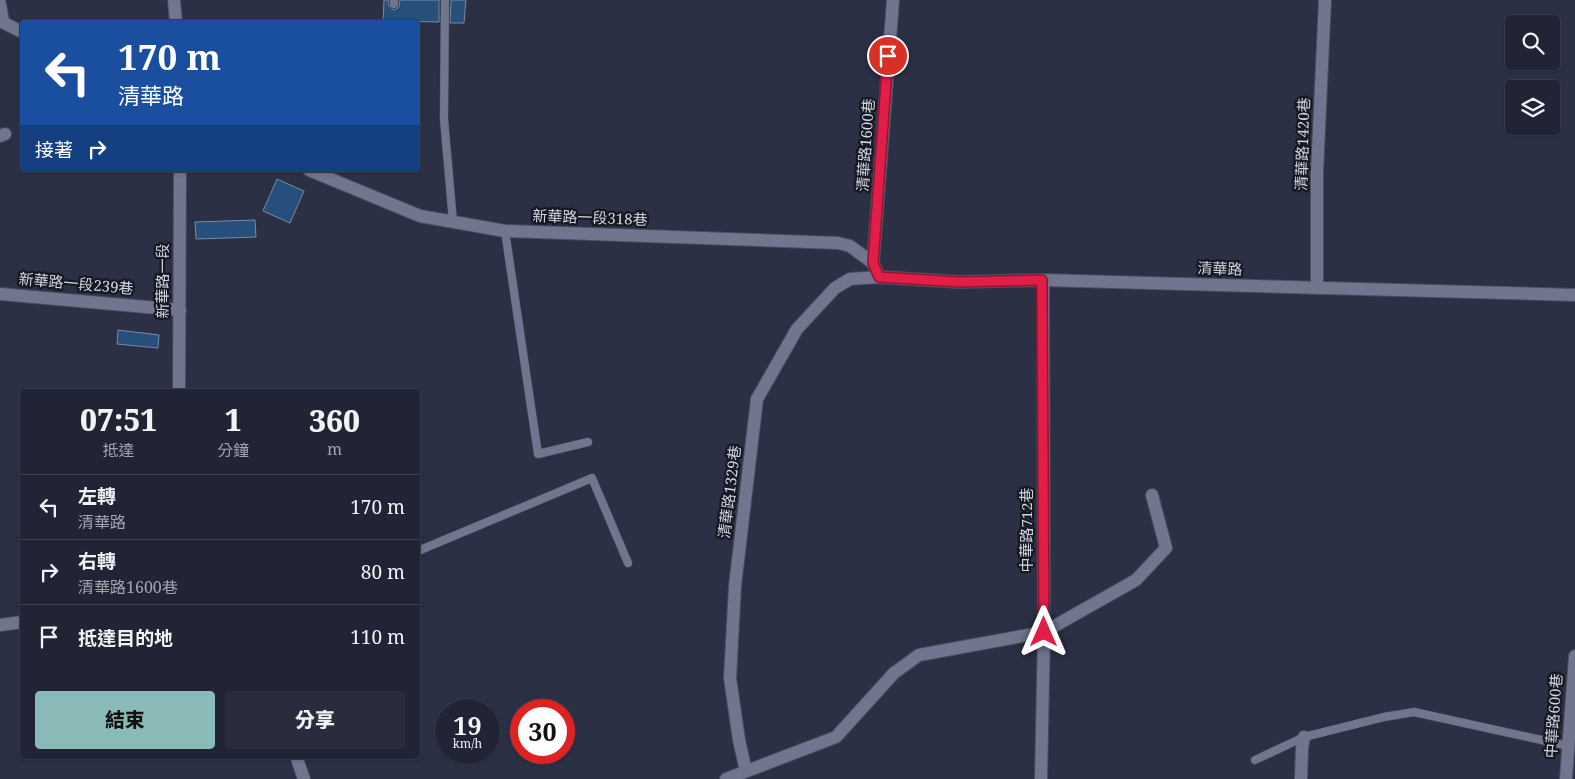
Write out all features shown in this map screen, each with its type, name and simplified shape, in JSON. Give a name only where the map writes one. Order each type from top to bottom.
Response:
[{"type":"street","points":[[174,0],[176,20]]},
{"type":"street","name":"清華路1600巷","points":[[873,263],[892,0]]},
{"type":"street","name":"清華路1420巷","points":[[1317,288],[1317,172],[1324,0]]},
{"type":"street","points":[[0,4],[1,22],[20,31]]},
{"type":"street","name":"新華路一段","points":[[179,389],[180,172]]},
{"type":"street","name":"新華路一段318巷","points":[[314,172],[420,216],[505,231],[838,243],[850,246],[873,263]]},
{"type":"street","points":[[873,263],[879,277]]},
{"type":"street","name":"清華路","points":[[879,277],[960,282],[1042,280],[1575,295]]},
{"type":"street","name":"清華路1329巷","points":[[746,771],[739,740],[730,678],[735,586],[757,399],[797,329],[835,288],[850,279],[879,277]]},
{"type":"street","name":"中華路712巷","points":[[1041,779],[1044,632],[1042,280]]},
{"type":"street","name":"新華路一段239巷","points":[[0,294],[180,310]]},
{"type":"street","points":[[726,779],[836,737],[894,673],[919,654],[1044,632],[1136,580],[1166,548],[1152,495]]},
{"type":"street","points":[[0,624],[20,622]]},
{"type":"street","name":"中華路600巷","points":[[1566,779],[1575,656]]},
{"type":"street","points":[[1301,779],[1304,737]]},
{"type":"street","points":[[297,759],[304,779]]},
{"type":"lane","points":[[446,0],[444,119],[453,222]]},
{"type":"lane","points":[[505,231],[538,454],[588,442]]},
{"type":"lane","points":[[420,551],[592,478],[628,562]]},
{"type":"lane","points":[[1255,760],[1304,737],[1384,717],[1414,712],[1569,746]]},
{"type":"building","points":[[384,0],[388,0],[389,6],[394,10],[399,7],[400,0],[439,0],[439,22],[383,20]]},
{"type":"building","points":[[451,0],[466,0],[464,23],[450,23]]},
{"type":"building","points":[[277,179],[304,191],[290,223],[263,211]]},
{"type":"building","points":[[255,220],[256,237],[196,239],[195,222]]},
{"type":"building","points":[[118,330],[159,335],[158,348],[117,344]]},
{"type":"route","points":[[888,56],[873,263],[879,277],[960,282],[1042,280],[1044,632]]}]
